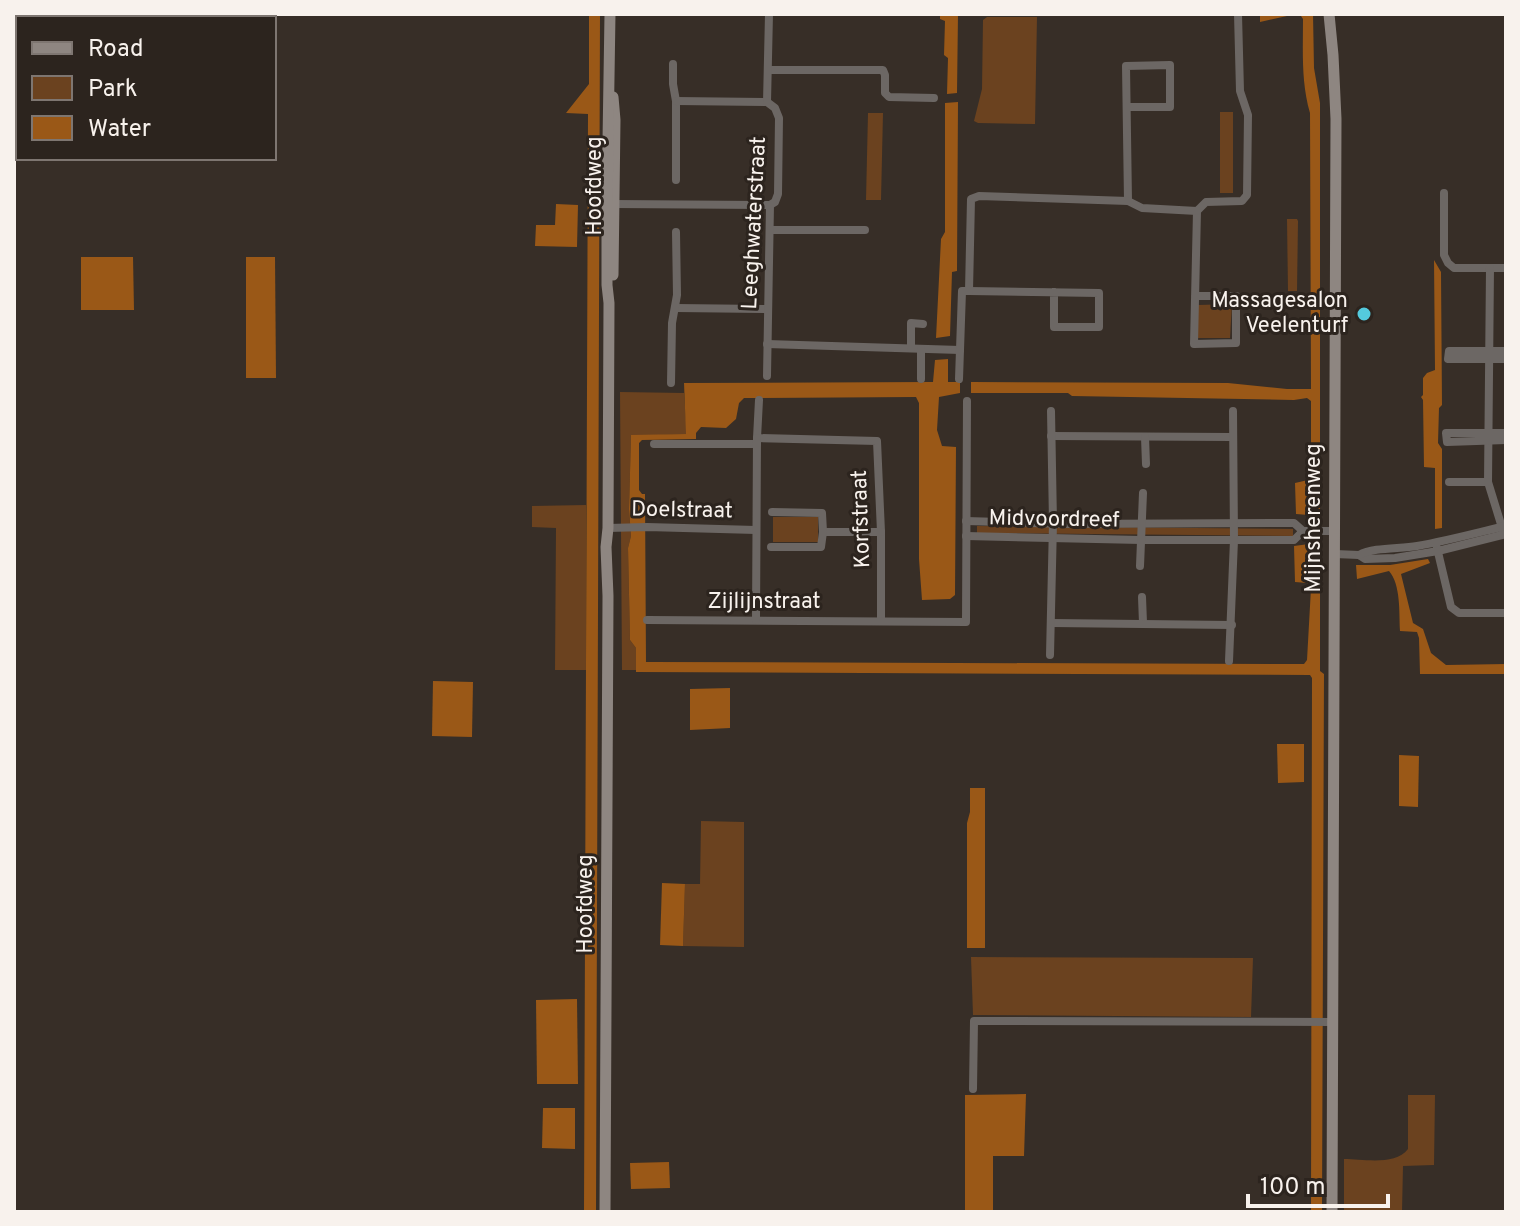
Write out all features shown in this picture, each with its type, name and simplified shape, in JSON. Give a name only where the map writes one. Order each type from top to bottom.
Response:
[{"type":"main road","name":"Hoofdweg","points":[[605,1212],[607,285],[611,204],[607,93],[610,14]]},
{"type":"main road","name":"Mijnsherenweg","points":[[1329,14],[1336,119],[1330,531],[1335,554],[1329,1022],[1332,1212]]},
{"type":"street","name":"Leeghwaterstraat","points":[[767,376],[770,205],[778,194],[779,118],[775,108],[767,102],[769,14]]},
{"type":"street","points":[[1195,296],[1236,296],[1236,343],[1194,344],[1195,296],[1197,211],[1206,202],[1242,201],[1247,195],[1248,115],[1240,91],[1238,14]]},
{"type":"street","points":[[673,64],[676,180]]},
{"type":"street","points":[[1127,107],[1170,107],[1170,65],[1126,66],[1128,201]]},
{"type":"street","points":[[768,70],[883,70],[885,93],[889,97],[934,98]]},
{"type":"street","points":[[676,101],[767,102]]},
{"type":"street","points":[[1444,193],[1444,255],[1448,263],[1454,268],[1506,268]]},
{"type":"street","points":[[969,291],[971,199],[979,196],[1128,201],[1142,208],[1197,211]]},
{"type":"street","points":[[611,204],[770,205]]},
{"type":"street","points":[[770,230],[865,230]]},
{"type":"street","points":[[671,383],[672,323],[676,308],[676,232]]},
{"type":"street","points":[[1335,554],[1359,555],[1370,551],[1437,547],[1504,530],[1488,482],[1490,268]]},
{"type":"street","points":[[959,379],[962,291],[1054,292],[1099,293],[1099,327],[1054,327],[1054,292]]},
{"type":"street","points":[[676,308],[768,309]]},
{"type":"street","points":[[921,379],[911,323],[923,324]]},
{"type":"street","points":[[767,344],[960,350]]},
{"type":"street","points":[[1489,355],[1506,351]]},
{"type":"street","points":[[1489,355],[1506,359]]},
{"type":"street","points":[[756,620],[759,400]]},
{"type":"street","points":[[966,521],[967,401]]},
{"type":"street","points":[[1050,655],[1053,523],[1051,411]]},
{"type":"street","points":[[1229,661],[1234,540],[1233,411]]},
{"type":"street","points":[[1489,437],[1506,433]]},
{"type":"street","points":[[1051,436],[1231,437]]},
{"type":"street","points":[[1145,437],[1146,464]]},
{"type":"street","points":[[1489,437],[1506,440]]},
{"type":"street","name":"Korfstraat","points":[[654,444],[877,441],[881,621]]},
{"type":"street","points":[[1449,482],[1488,482]]},
{"type":"street","name":"Midvoordreef","points":[[1140,566],[1143,493]]},
{"type":"street","points":[[771,547],[821,547],[823,532],[822,513],[772,512]]},
{"type":"street","name":"Midvoordreef","points":[[1304,531],[1294,540],[966,536],[966,521],[1294,523],[1304,531],[1330,531]]},
{"type":"street","name":"Doelstraat","points":[[608,528],[756,530]]},
{"type":"street","points":[[823,532],[881,532]]},
{"type":"street","name":"Zijlijnstraat","points":[[647,620],[966,622],[966,536]]},
{"type":"street","points":[[1437,547],[1454,611],[1506,613]]},
{"type":"street","points":[[1142,597],[1143,623]]},
{"type":"street","points":[[1052,623],[1232,625]]},
{"type":"street","points":[[973,1089],[974,1021],[1329,1022]]},
{"type":"green space","points":[[14,14],[205,14],[16,16],[14,109]]},
{"type":"green space","points":[[987,17],[1037,17],[1035,124],[974,121],[982,89],[983,20]]},
{"type":"green space","points":[[1220,112],[1233,112],[1233,193],[1220,193]]},
{"type":"green space","points":[[868,113],[883,113],[881,200],[866,200]]},
{"type":"green space","points":[[1287,219],[1298,221],[1297,291],[1288,291]]},
{"type":"green space","points":[[1232,304],[1230,338],[1197,338],[1198,305]]},
{"type":"green space","points":[[620,392],[684,393],[687,434],[631,436],[631,536],[628,548],[630,640],[636,648],[636,670],[622,670]]},
{"type":"green space","points":[[586,505],[586,670],[555,670],[556,528],[532,527],[532,506]]},
{"type":"green space","points":[[773,517],[818,517],[818,542],[773,542]]},
{"type":"green space","points":[[977,526],[1293,529],[1293,536],[977,533]]},
{"type":"green space","points":[[701,821],[744,822],[744,947],[683,946],[685,884],[700,884]]},
{"type":"green space","points":[[971,957],[1253,958],[1251,1017],[973,1015]]},
{"type":"green space","points":[[1408,1095],[1435,1095],[1434,1165],[1403,1166],[1402,1212],[1344,1212],[1344,1159],[1387,1160],[1408,1149]]},
{"type":"water","points":[[589,14],[600,14],[596,1212],[584,1212],[588,114],[566,113],[589,84]]},
{"type":"water","points":[[940,14],[958,14],[957,93],[947,94],[945,21],[940,19]]},
{"type":"water","points":[[1260,14],[1313,14],[1314,68],[1320,103],[1320,671],[1324,674],[1322,1212],[1311,1212],[1310,675],[636,672],[636,648],[630,640],[628,548],[631,536],[631,435],[686,434],[684,383],[933,382],[935,360],[948,359],[948,382],[960,382],[960,393],[939,397],[937,430],[942,446],[956,447],[955,595],[950,599],[922,600],[919,403],[916,397],[744,398],[739,403],[736,419],[726,428],[701,427],[696,439],[642,440],[639,443],[639,490],[645,494],[646,662],[1304,664],[1307,660],[1311,588],[1307,583],[1295,582],[1294,546],[1309,544],[1309,515],[1296,514],[1295,483],[1308,480],[1311,473],[1311,401],[1307,398],[971,393],[971,382],[1228,383],[1311,389],[1310,113],[1304,78],[1303,19],[1301,16],[1287,16],[1260,22]]},
{"type":"water","points":[[958,102],[957,271],[952,272],[950,336],[936,338],[941,239],[945,232],[945,103]]},
{"type":"water","points":[[556,204],[578,205],[577,247],[535,246],[536,225],[555,225]]},
{"type":"water","points":[[81,257],[133,257],[134,310],[81,310]]},
{"type":"water","points":[[246,257],[275,257],[276,378],[246,378]]},
{"type":"water","points":[[1434,260],[1441,272],[1442,405],[1439,408],[1438,443],[1442,449],[1442,528],[1435,529],[1435,468],[1424,467],[1421,397],[1423,378],[1435,370]]},
{"type":"water","points":[[1428,559],[1430,563],[1401,574],[1413,623],[1423,629],[1431,653],[1446,665],[1506,664],[1506,674],[1420,674],[1419,638],[1417,632],[1400,631],[1399,599],[1393,577],[1389,571],[1357,579],[1356,565],[1390,565]]},
{"type":"water","points":[[433,681],[473,682],[472,737],[432,736]]},
{"type":"water","points":[[730,688],[730,728],[690,730],[690,689]]},
{"type":"water","points":[[1277,744],[1304,744],[1304,782],[1278,783]]},
{"type":"water","points":[[1399,755],[1419,756],[1418,807],[1399,806]]},
{"type":"water","points":[[970,788],[985,788],[985,948],[967,948]]},
{"type":"water","points":[[662,883],[685,884],[683,946],[660,945]]},
{"type":"water","points":[[577,999],[578,1084],[537,1084],[536,1000]]},
{"type":"water","points":[[1026,1094],[1024,1156],[993,1156],[993,1212],[965,1212],[965,1095]]},
{"type":"water","points":[[543,1108],[575,1108],[575,1149],[542,1148]]},
{"type":"water","points":[[669,1162],[670,1188],[631,1189],[630,1163]]},
{"type":"place","name":"Massagesalon Veelenturf","points":[[1364,314]]}]
